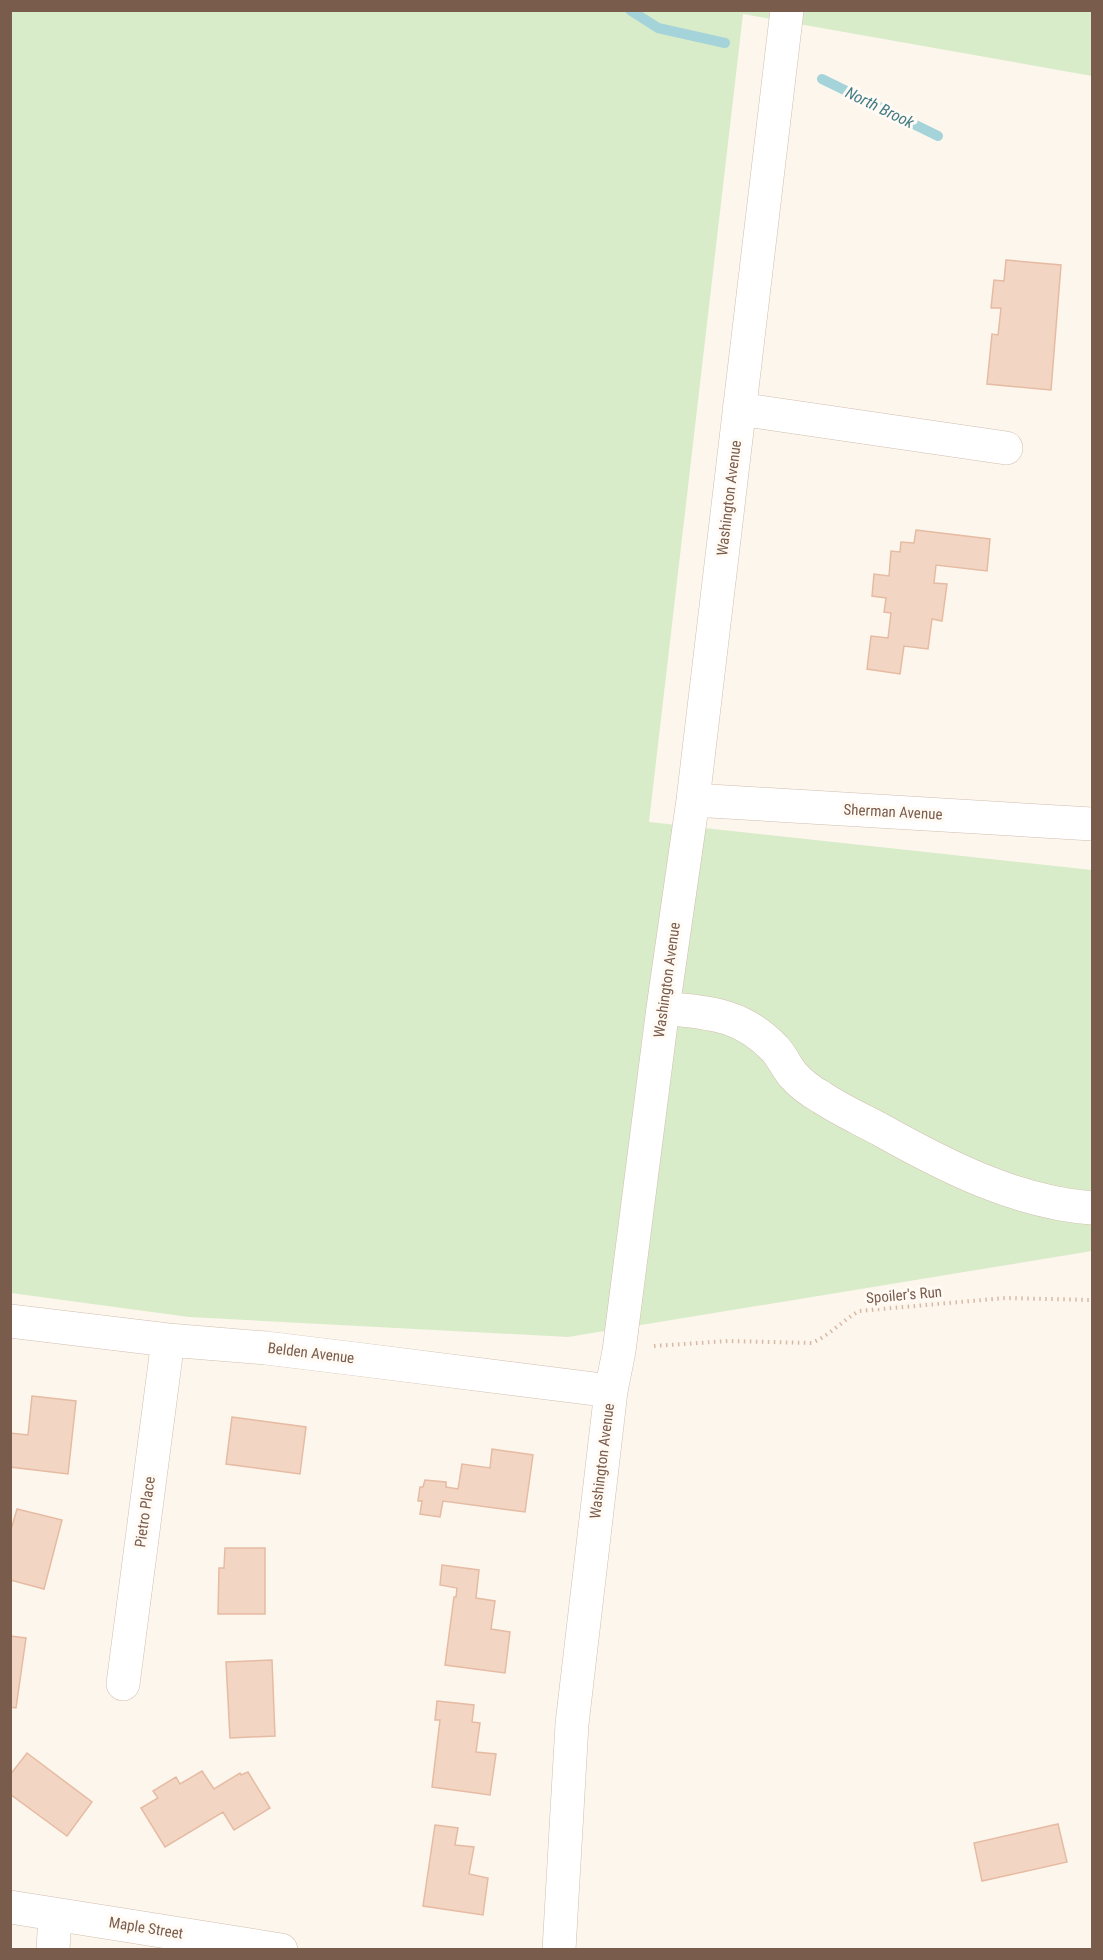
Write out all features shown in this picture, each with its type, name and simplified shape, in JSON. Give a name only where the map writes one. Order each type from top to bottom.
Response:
[{"type":"street","name":"Washington Avenue","points":[[559,1950],[572,1724],[611,1391],[619,1351],[663,1008],[693,800],[787,10]]},
{"type":"street","points":[[740,409],[1006,448]]},
{"type":"street","name":"Sherman Avenue","points":[[693,800],[1092,824]]},
{"type":"street","points":[[663,1008],[709,1013],[735,1019],[758,1032],[777,1051],[794,1077],[821,1097],[908,1145],[984,1182],[1066,1206],[1092,1208]]},
{"type":"street","name":"Belden Avenue","points":[[10,1321],[168,1340],[277,1349],[611,1391]]},
{"type":"street","name":"Pietro Place","points":[[123,1684],[168,1340]]},
{"type":"street","name":"Maple Street","points":[[10,1907],[281,1950]]},
{"type":"street","points":[[53,1950],[55,1914]]},
{"type":"path","name":"Spoiler's Run","points":[[619,1351],[677,1343],[812,1342],[825,1337],[860,1311],[1005,1298],[1092,1300]]},
{"type":"green space","points":[[11,11],[1092,11],[1092,76],[743,14],[649,822],[1092,870],[1092,1251],[568,1337],[189,1317],[11,1293]]},
{"type":"building","points":[[1006,260],[1061,265],[1051,390],[987,384],[992,334],[998,335],[1001,308],[991,308],[994,280],[1004,281]]},
{"type":"building","points":[[916,530],[990,539],[987,571],[936,565],[934,583],[947,584],[942,621],[932,619],[928,649],[904,646],[900,674],[867,669],[871,636],[888,638],[891,613],[884,612],[886,598],[872,596],[874,574],[889,576],[891,551],[900,552],[901,542],[914,543]]},
{"type":"building","points":[[32,1396],[76,1401],[68,1474],[10,1467],[10,1433],[28,1435]]},
{"type":"building","points":[[232,1417],[306,1427],[300,1474],[226,1464]]},
{"type":"building","points":[[492,1449],[533,1455],[525,1512],[443,1501],[440,1517],[420,1514],[422,1501],[418,1501],[420,1487],[423,1487],[425,1480],[446,1482],[446,1487],[458,1489],[462,1464],[490,1468]]},
{"type":"building","points":[[17,1509],[62,1520],[44,1589],[10,1580],[10,1533]]},
{"type":"building","points":[[225,1548],[265,1548],[265,1614],[218,1614],[219,1568],[224,1568]]},
{"type":"building","points":[[442,1565],[479,1570],[476,1598],[495,1601],[491,1629],[510,1632],[505,1673],[445,1665],[457,1588],[440,1585]]},
{"type":"building","points":[[10,1636],[26,1638],[16,1708],[10,1707]]},
{"type":"building","points":[[272,1660],[275,1736],[230,1738],[226,1662]]},
{"type":"building","points":[[437,1701],[474,1705],[472,1722],[480,1723],[476,1752],[496,1754],[490,1795],[432,1787],[440,1720],[435,1720]]},
{"type":"building","points":[[27,1753],[92,1802],[67,1836],[10,1794],[10,1775]]},
{"type":"building","points":[[202,1771],[214,1789],[240,1773],[241,1775],[248,1772],[270,1808],[234,1830],[223,1812],[165,1847],[141,1808],[158,1798],[153,1791],[176,1777],[180,1784]]},
{"type":"building","points":[[1058,1824],[1067,1862],[982,1881],[974,1843]]},
{"type":"building","points":[[435,1825],[458,1828],[455,1845],[474,1847],[469,1874],[488,1878],[483,1915],[423,1906]]},
{"type":"waterway","name":"North Brook","points":[[630,10],[658,28],[725,43]]},
{"type":"waterway","name":"North Brook","points":[[822,79],[938,136]]}]
